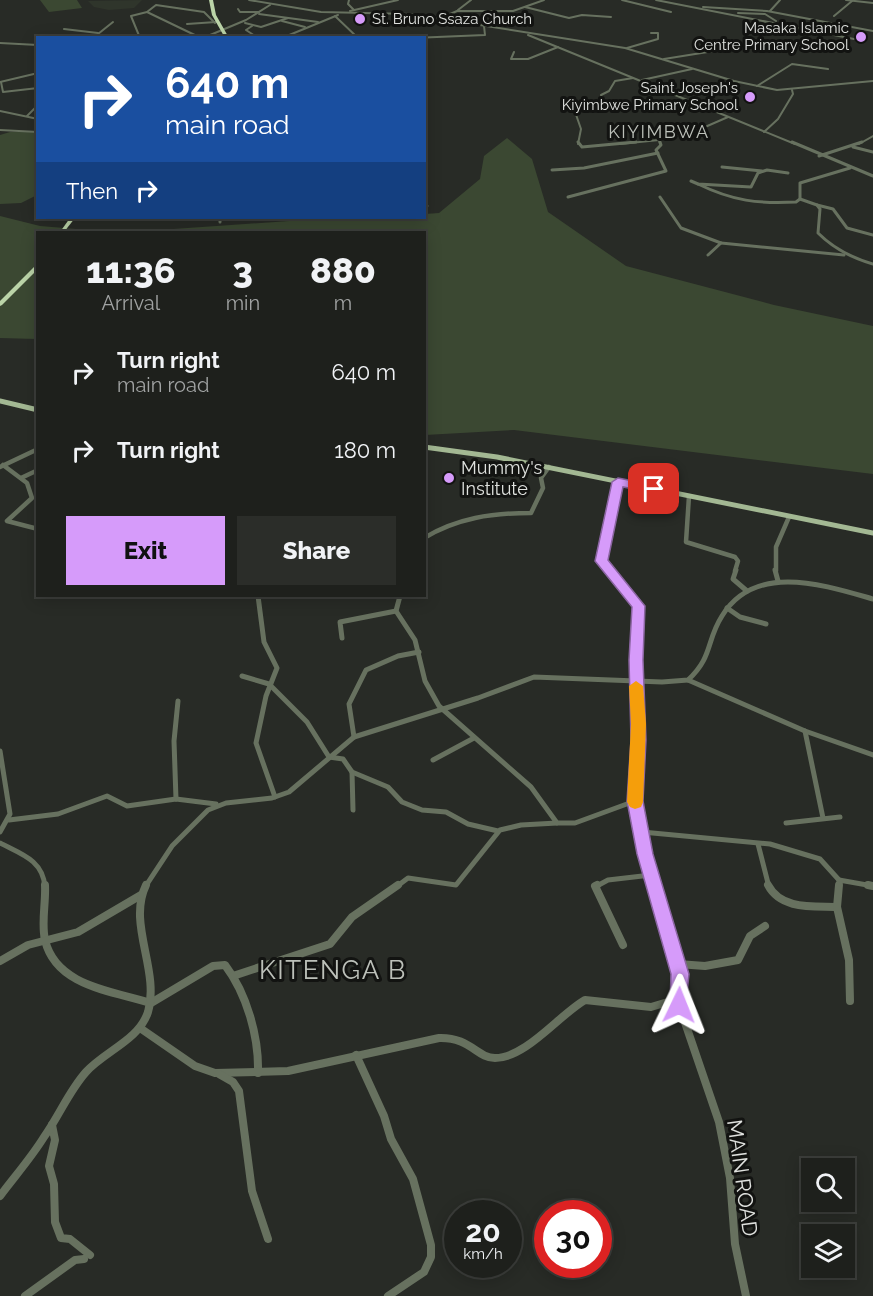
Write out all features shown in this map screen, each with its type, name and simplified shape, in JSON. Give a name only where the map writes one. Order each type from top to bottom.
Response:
[{"type":"highway","points":[[211,0],[216,22],[226,36]]},
{"type":"highway","points":[[0,304],[36,267]]},
{"type":"main road","points":[[0,401],[36,410]]},
{"type":"main road","points":[[426,447],[549,467],[873,533]]},
{"type":"street","points":[[250,0],[330,13],[400,14],[434,18],[625,48],[756,86],[792,90],[873,81]]},
{"type":"street","points":[[349,0],[348,4],[354,10]]},
{"type":"street","points":[[286,36],[335,16],[398,0]]},
{"type":"street","points":[[434,18],[447,17],[471,0]]},
{"type":"street","points":[[457,11],[509,12],[543,0]]},
{"type":"street","points":[[622,0],[671,12]]},
{"type":"street","points":[[656,0],[854,39]]},
{"type":"street","points":[[770,11],[780,0]]},
{"type":"street","points":[[846,0],[872,2]]},
{"type":"street","points":[[834,16],[852,1]]},
{"type":"street","points":[[139,36],[131,16],[147,12],[157,4],[193,9],[206,13],[216,22]]},
{"type":"street","points":[[206,36],[222,28],[245,23],[270,5]]},
{"type":"street","points":[[524,7],[569,18],[581,15],[612,17]]},
{"type":"street","points":[[700,9],[725,7],[770,11],[828,25],[873,31]]},
{"type":"street","points":[[238,9],[240,12],[261,12]]},
{"type":"street","points":[[700,9],[765,14],[776,21]]},
{"type":"street","points":[[147,12],[197,36]]},
{"type":"street","points":[[330,13],[356,36]]},
{"type":"street","points":[[257,15],[319,22]]},
{"type":"street","points":[[245,23],[252,26],[269,26],[288,18]]},
{"type":"street","points":[[282,21],[306,27]]},
{"type":"street","points":[[95,36],[113,22]]},
{"type":"street","points":[[188,24],[216,22]]},
{"type":"street","points":[[252,26],[246,30],[255,36]]},
{"type":"street","points":[[426,38],[484,36],[484,26]]},
{"type":"street","points":[[64,29],[98,33]]},
{"type":"street","points":[[521,32],[819,156],[873,176]]},
{"type":"street","points":[[625,48],[658,39],[658,33],[651,33]]},
{"type":"street","points":[[0,43],[36,45]]},
{"type":"street","points":[[514,52],[511,60],[525,60],[558,47]]},
{"type":"street","points":[[663,59],[714,51]]},
{"type":"street","points":[[756,86],[792,64],[828,69]]},
{"type":"street","points":[[641,81],[693,69]]},
{"type":"street","points":[[36,73],[0,82],[3,92],[36,88]]},
{"type":"street","points":[[635,78],[615,81],[609,91],[601,95],[603,102],[573,106],[581,129],[578,144],[582,147],[659,140],[677,133],[705,128],[728,117]]},
{"type":"street","points":[[764,132],[778,119],[793,94],[792,90]]},
{"type":"street","points":[[27,116],[36,107]]},
{"type":"street","points":[[0,111],[36,118]]},
{"type":"street","points":[[0,117],[13,113]]},
{"type":"street","points":[[0,130],[36,132]]},
{"type":"street","points":[[819,156],[853,147],[873,136]]},
{"type":"street","points":[[568,197],[666,171],[657,149],[661,145],[659,140]]},
{"type":"street","points":[[853,147],[873,152]]},
{"type":"street","points":[[552,170],[584,168],[658,153]]},
{"type":"street","points":[[722,167],[788,173]]},
{"type":"street","points":[[800,199],[800,183],[812,182],[827,174],[845,172],[850,168]]},
{"type":"street","points":[[698,184],[751,188],[758,173],[767,170]]},
{"type":"street","points":[[691,181],[724,196],[760,204],[796,202],[800,199]]},
{"type":"street","points":[[660,197],[681,228],[721,243],[844,255],[873,264]]},
{"type":"street","points":[[800,199],[833,208],[847,228],[866,231],[873,235]]},
{"type":"street","points":[[817,205],[820,209],[818,234],[844,255]]},
{"type":"street","points":[[234,219],[252,219]]},
{"type":"street","points":[[708,255],[721,243]]},
{"type":"street","points":[[2,466],[36,450]]},
{"type":"street","points":[[2,466],[29,486],[31,500],[7,521],[36,528]]},
{"type":"street","points":[[426,537],[448,524],[500,513],[531,513],[543,488],[541,478],[549,467]]},
{"type":"street","points":[[21,478],[36,471]]},
{"type":"street","name":"MAIN ROAD","points":[[618,482],[601,561],[639,606],[635,801],[651,875],[678,964],[680,974],[678,999],[719,1122],[730,1178],[735,1244],[746,1296]]},
{"type":"street","points":[[689,496],[686,542],[735,557],[737,565],[734,579],[747,591]]},
{"type":"street","points":[[778,581],[774,561],[775,545],[789,517]]},
{"type":"street","points":[[688,680],[710,657],[720,619],[727,608],[747,591],[778,581],[818,585],[873,599]]},
{"type":"street","points":[[258,597],[264,609],[266,648],[273,656],[277,668],[256,743],[275,797]]},
{"type":"street","points":[[400,597],[396,611],[415,640],[425,681],[444,709],[531,787],[557,823]]},
{"type":"street","points":[[727,608],[733,614],[766,624]]},
{"type":"street","points":[[342,638],[340,622],[396,611]]},
{"type":"street","points":[[354,737],[350,700],[360,686],[366,670],[388,663],[396,656],[419,652]]},
{"type":"street","points":[[242,676],[271,686],[307,722],[328,757]]},
{"type":"street","points":[[9,820],[58,814],[104,796],[115,798],[127,806],[176,799],[218,805],[275,797],[300,785],[328,757],[354,737],[444,709],[534,677],[688,680],[723,693],[805,731],[873,755]]},
{"type":"street","points":[[176,799],[174,741],[178,701]]},
{"type":"street","points":[[805,731],[823,818]]},
{"type":"street","points":[[433,760],[474,738]]},
{"type":"street","points":[[0,751],[9,795],[9,820],[0,832]]},
{"type":"street","points":[[328,757],[343,759],[352,772],[388,787],[402,802],[422,810],[446,812],[468,824],[498,831],[526,824],[575,823],[635,801]]},
{"type":"street","points":[[352,772],[353,810]]},
{"type":"street","points":[[0,961],[17,949],[78,932],[141,895],[179,838],[204,812],[218,805]]},
{"type":"street","points":[[786,823],[840,818]]},
{"type":"street","points":[[233,976],[330,944],[352,917],[408,878],[456,885],[478,861],[498,831]]},
{"type":"street","points":[[642,832],[770,844],[820,859],[839,880],[873,886]]},
{"type":"street","points":[[0,843],[30,858],[43,870],[47,916],[45,942],[58,964],[69,976],[85,985],[130,995],[151,1003]]},
{"type":"street","points":[[758,844],[765,874],[775,898],[783,903],[837,907]]},
{"type":"street","points":[[623,945],[595,886],[608,880],[651,875]]},
{"type":"street","points":[[839,880],[837,907],[849,960],[850,1001]]},
{"type":"street","points":[[0,1196],[52,1125],[66,1098],[85,1071],[140,1028],[151,1003],[141,895]]},
{"type":"street","points":[[678,964],[705,966],[738,960],[750,936],[765,926]]},
{"type":"street","points":[[151,1003],[218,964],[225,965],[241,989],[259,1053],[258,1072]]},
{"type":"street","points":[[215,1072],[288,1071],[423,1040],[458,1038],[493,1058],[504,1056],[554,1025],[575,1005],[585,1000],[651,1007],[678,999]]},
{"type":"street","points":[[140,1028],[195,1066],[215,1072],[233,1082],[239,1091],[252,1191],[258,1215],[268,1239]]},
{"type":"street","points":[[356,1055],[380,1106],[391,1139],[413,1179],[430,1233],[431,1257],[424,1272],[388,1296]]},
{"type":"street","points":[[25,1296],[75,1260],[87,1257],[70,1239],[61,1238],[54,1222],[54,1184],[50,1167],[54,1140],[52,1125]]},
{"type":"shaded area","points":[[142,0],[134,8],[109,10],[94,7],[88,1]]},
{"type":"green space","points":[[40,0],[77,0],[82,8],[49,12]]},
{"type":"green space","points":[[10,132],[36,132],[36,196],[21,203],[0,204],[0,135]]},
{"type":"green space","points":[[507,138],[532,159],[548,212],[626,266],[774,305],[873,326],[873,474],[514,430],[426,435],[426,231],[144,231],[317,219],[426,219],[426,214],[439,213],[480,179],[484,156]]},
{"type":"green space","points":[[0,216],[40,226],[100,231],[36,231],[36,339],[0,338]]},
{"type":"slow traffic","points":[[635,802],[638,740],[636,686]]},
{"type":"place","name":"St. Bruno Ssaza Church","points":[[360,19]]},
{"type":"place","name":"Masaka Islamic Centre Primary School","points":[[861,37]]},
{"type":"place","name":"Saint Joseph's Kiyimbwe Primary School","points":[[750,97]]},
{"type":"place","name":"Mummy's Institute","points":[[449,478]]},
{"type":"district","name":"KIYIMBWA","points":[[659,132]]},
{"type":"district","name":"KITENGA B","points":[[333,970]]},
{"type":"route","points":[[654,489],[618,482],[601,561],[639,606],[636,642],[638,740],[635,801],[645,854],[673,943],[680,974],[679,1005]]}]
